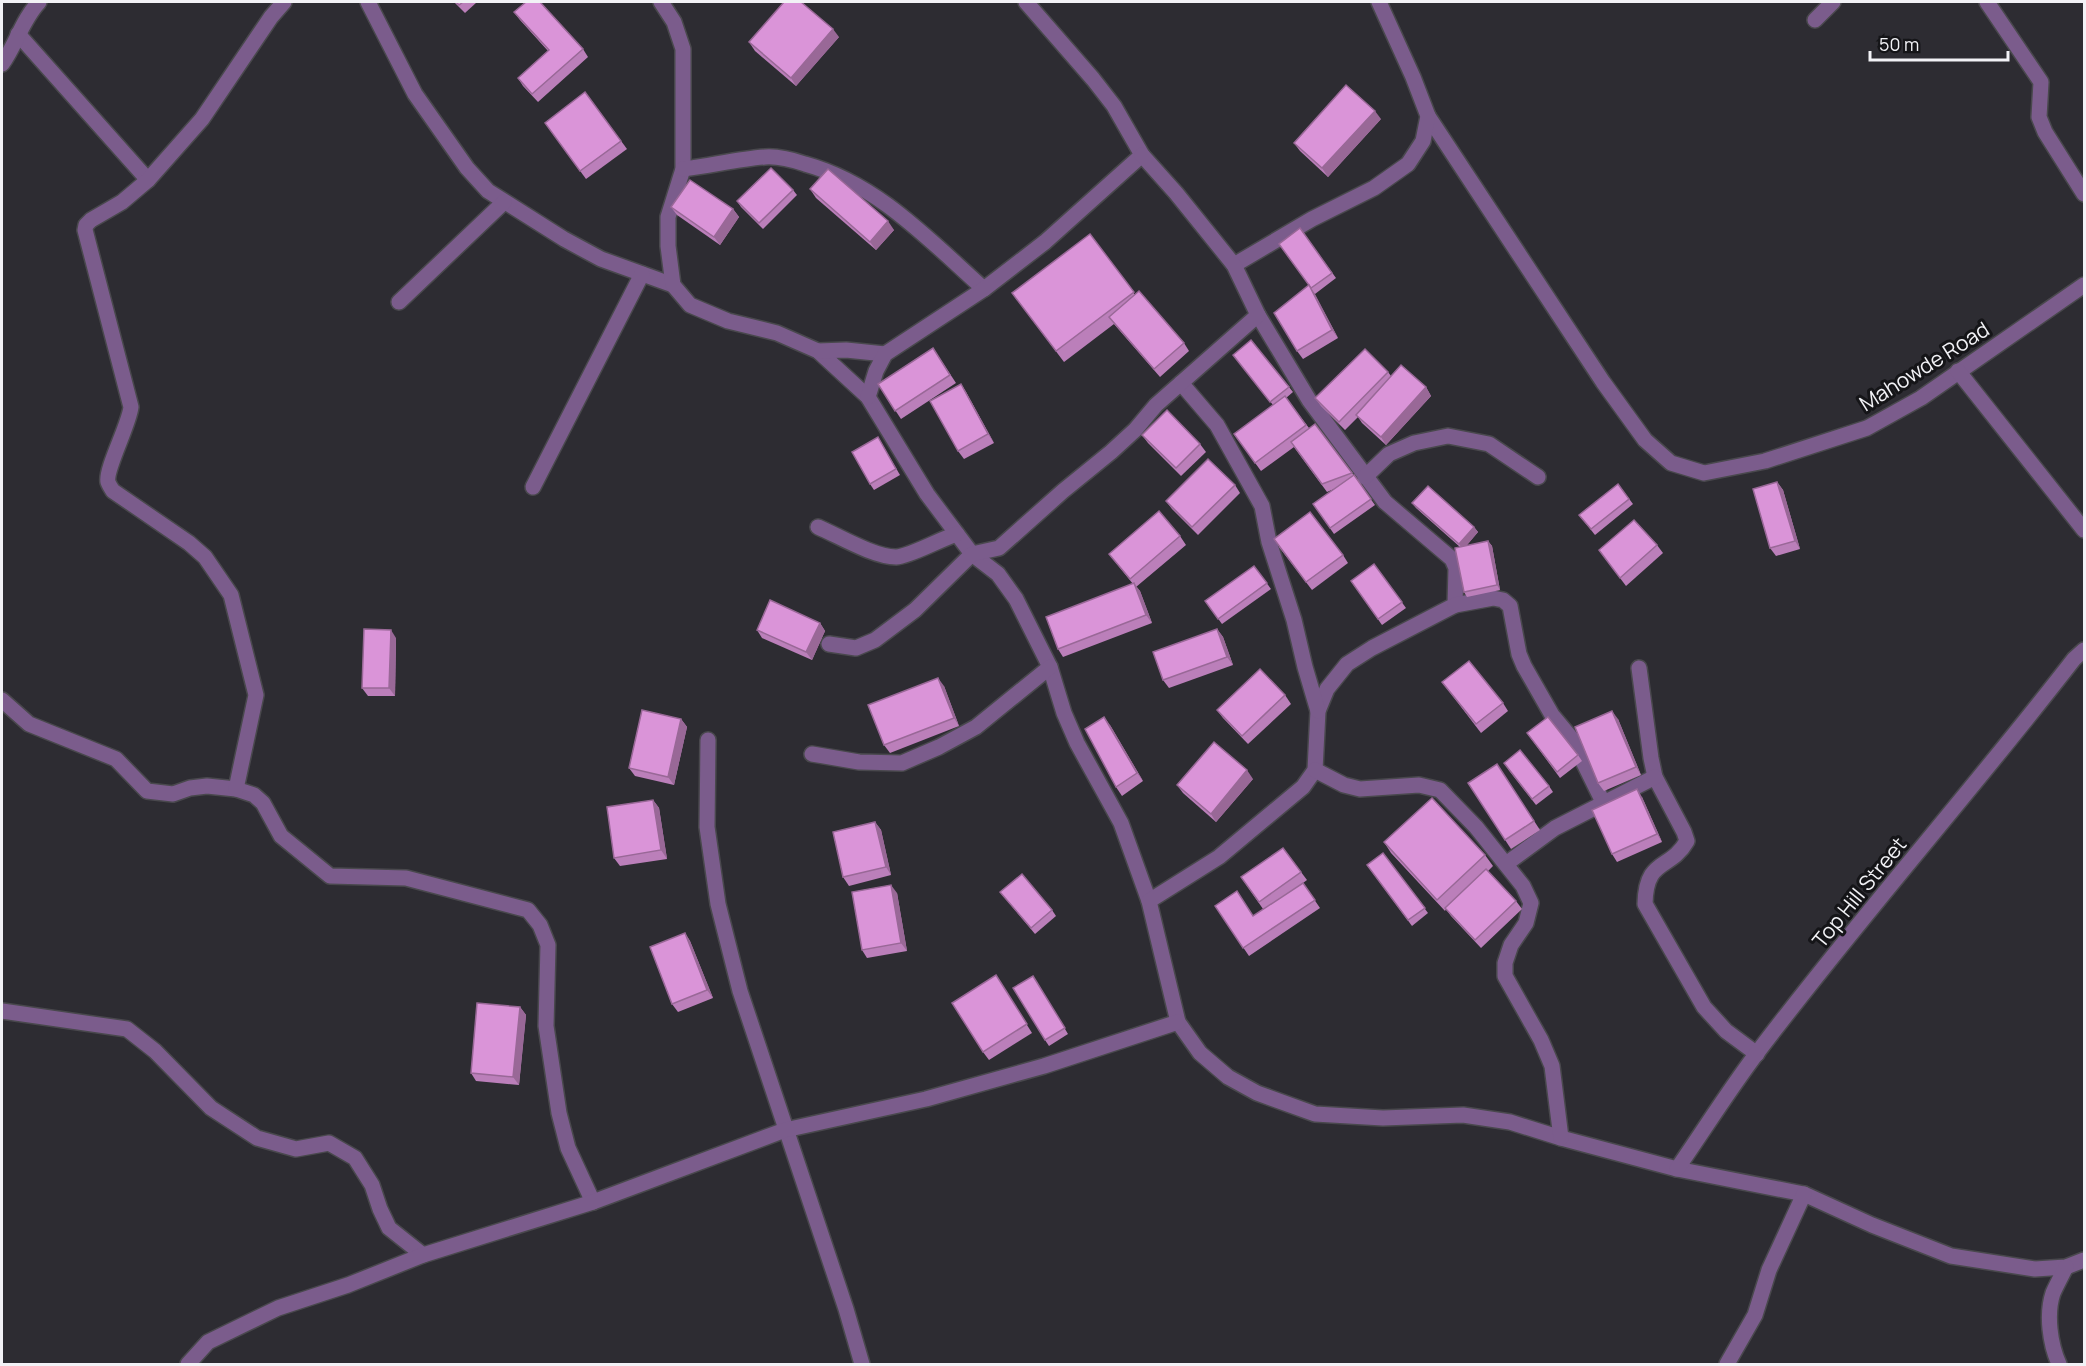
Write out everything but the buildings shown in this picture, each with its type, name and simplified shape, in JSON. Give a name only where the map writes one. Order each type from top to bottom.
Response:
[{"type":"street","points":[[236,789],[256,695],[231,595],[205,557],[189,543],[113,491],[108,482],[109,472],[132,407],[85,230],[91,220],[122,202],[148,180],[202,120],[271,17],[284,2]]},
{"type":"street","points":[[368,2],[415,94],[477,180],[504,202],[602,259],[673,285],[690,306],[728,321],[777,333],[818,351],[868,397],[927,494],[972,554],[998,574],[1016,599],[1050,667],[1064,712],[1077,743],[1121,823],[1149,901],[1178,1022],[1200,1053],[1228,1077],[1257,1093],[1315,1114],[1383,1118],[1463,1115],[1509,1122],[1677,1169],[1804,1194],[1872,1225],[1951,1256],[2035,1269],[2066,1267],[2085,1260]]},
{"type":"street","points":[[661,2],[674,22],[683,49],[683,169],[668,217],[673,285]]},
{"type":"street","points":[[1026,2],[1093,79],[1114,106],[1142,155],[1234,265],[1258,315],[1309,400],[1365,477],[1385,502],[1452,558],[1456,568],[1455,605]]},
{"type":"street","points":[[1234,265],[1312,219],[1374,188],[1408,164],[1423,141],[1428,116],[1379,2]]},
{"type":"street","points":[[1815,20],[1833,2]]},
{"type":"street","points":[[1987,2],[2041,82],[2040,117],[2045,132],[2085,194]]},
{"type":"street","points":[[2,64],[34,3]]},
{"type":"street","points":[[18,34],[148,180]]},
{"type":"street","name":"Mahowde Road","points":[[1428,116],[1603,382],[1645,440],[1671,463],[1704,473],[1765,461],[1867,428],[1921,398],[2085,285]]},
{"type":"street","points":[[868,397],[876,371],[885,354],[984,288],[1045,242],[1142,155]]},
{"type":"street","points":[[683,169],[766,157],[790,160],[844,177],[879,198],[919,229],[984,288]]},
{"type":"street","points":[[399,302],[504,202]]},
{"type":"street","points":[[533,487],[642,273]]},
{"type":"street","points":[[829,644],[856,648],[875,640],[915,610],[972,554],[999,548],[1016,535],[1063,491],[1112,452],[1156,405],[1258,315]]},
{"type":"street","points":[[818,351],[846,350],[885,354]]},
{"type":"street","points":[[1958,371],[2085,530]]},
{"type":"street","points":[[1149,901],[1219,857],[1303,787],[1315,770],[1318,711],[1294,620],[1269,542],[1262,506],[1217,425],[1181,383]]},
{"type":"street","points":[[1365,477],[1389,454],[1414,443],[1448,436],[1489,444],[1538,477]]},
{"type":"street","points":[[818,527],[867,550],[897,557],[957,534]]},
{"type":"street","points":[[1318,711],[1328,688],[1347,664],[1372,648],[1455,605],[1492,598],[1503,600],[1510,606],[1519,654],[1529,676],[1552,716],[1572,739],[1603,802]]},
{"type":"street","name":"Top Hill Street","points":[[1677,1169],[1756,1054],[2074,659],[2085,650]]},
{"type":"street","points":[[812,754],[859,762],[902,763],[976,727],[1050,667]]},
{"type":"street","points":[[1639,668],[1651,758],[1656,777],[1687,841],[1682,850],[1650,874],[1645,888],[1645,903],[1704,1007],[1726,1031],[1756,1054]]},
{"type":"street","points":[[2,700],[29,724],[116,759],[147,791],[173,794],[190,788],[207,786],[236,789],[254,795],[263,803],[281,836],[330,876],[406,878],[528,910],[540,925],[548,945],[546,1026],[559,1113],[568,1148],[593,1202]]},
{"type":"street","points":[[708,740],[707,827],[718,904],[740,991],[846,1309],[862,1365]]},
{"type":"street","points":[[1315,770],[1344,785],[1360,789],[1419,785],[1440,790],[1476,827],[1523,886],[1531,903],[1526,923],[1511,945],[1505,963],[1505,976],[1541,1040],[1552,1066],[1561,1138]]},
{"type":"street","points":[[1506,864],[1555,828],[1656,777]]},
{"type":"street","points":[[2,1011],[126,1029],[155,1051],[211,1108],[257,1138],[296,1149],[329,1143],[355,1158],[372,1185],[389,1228],[423,1255]]},
{"type":"street","points":[[188,1365],[208,1342],[278,1308],[348,1285],[423,1255],[593,1202],[786,1130],[926,1099],[1044,1066],[1178,1022]]},
{"type":"street","points":[[1727,1365],[1755,1314],[1769,1269],[1804,1194]]},
{"type":"street","points":[[2059,1365],[2054,1354],[2049,1324],[2052,1295],[2066,1267]]},
{"type":"street","points":[[2035,1269],[2052,1295]]}]
